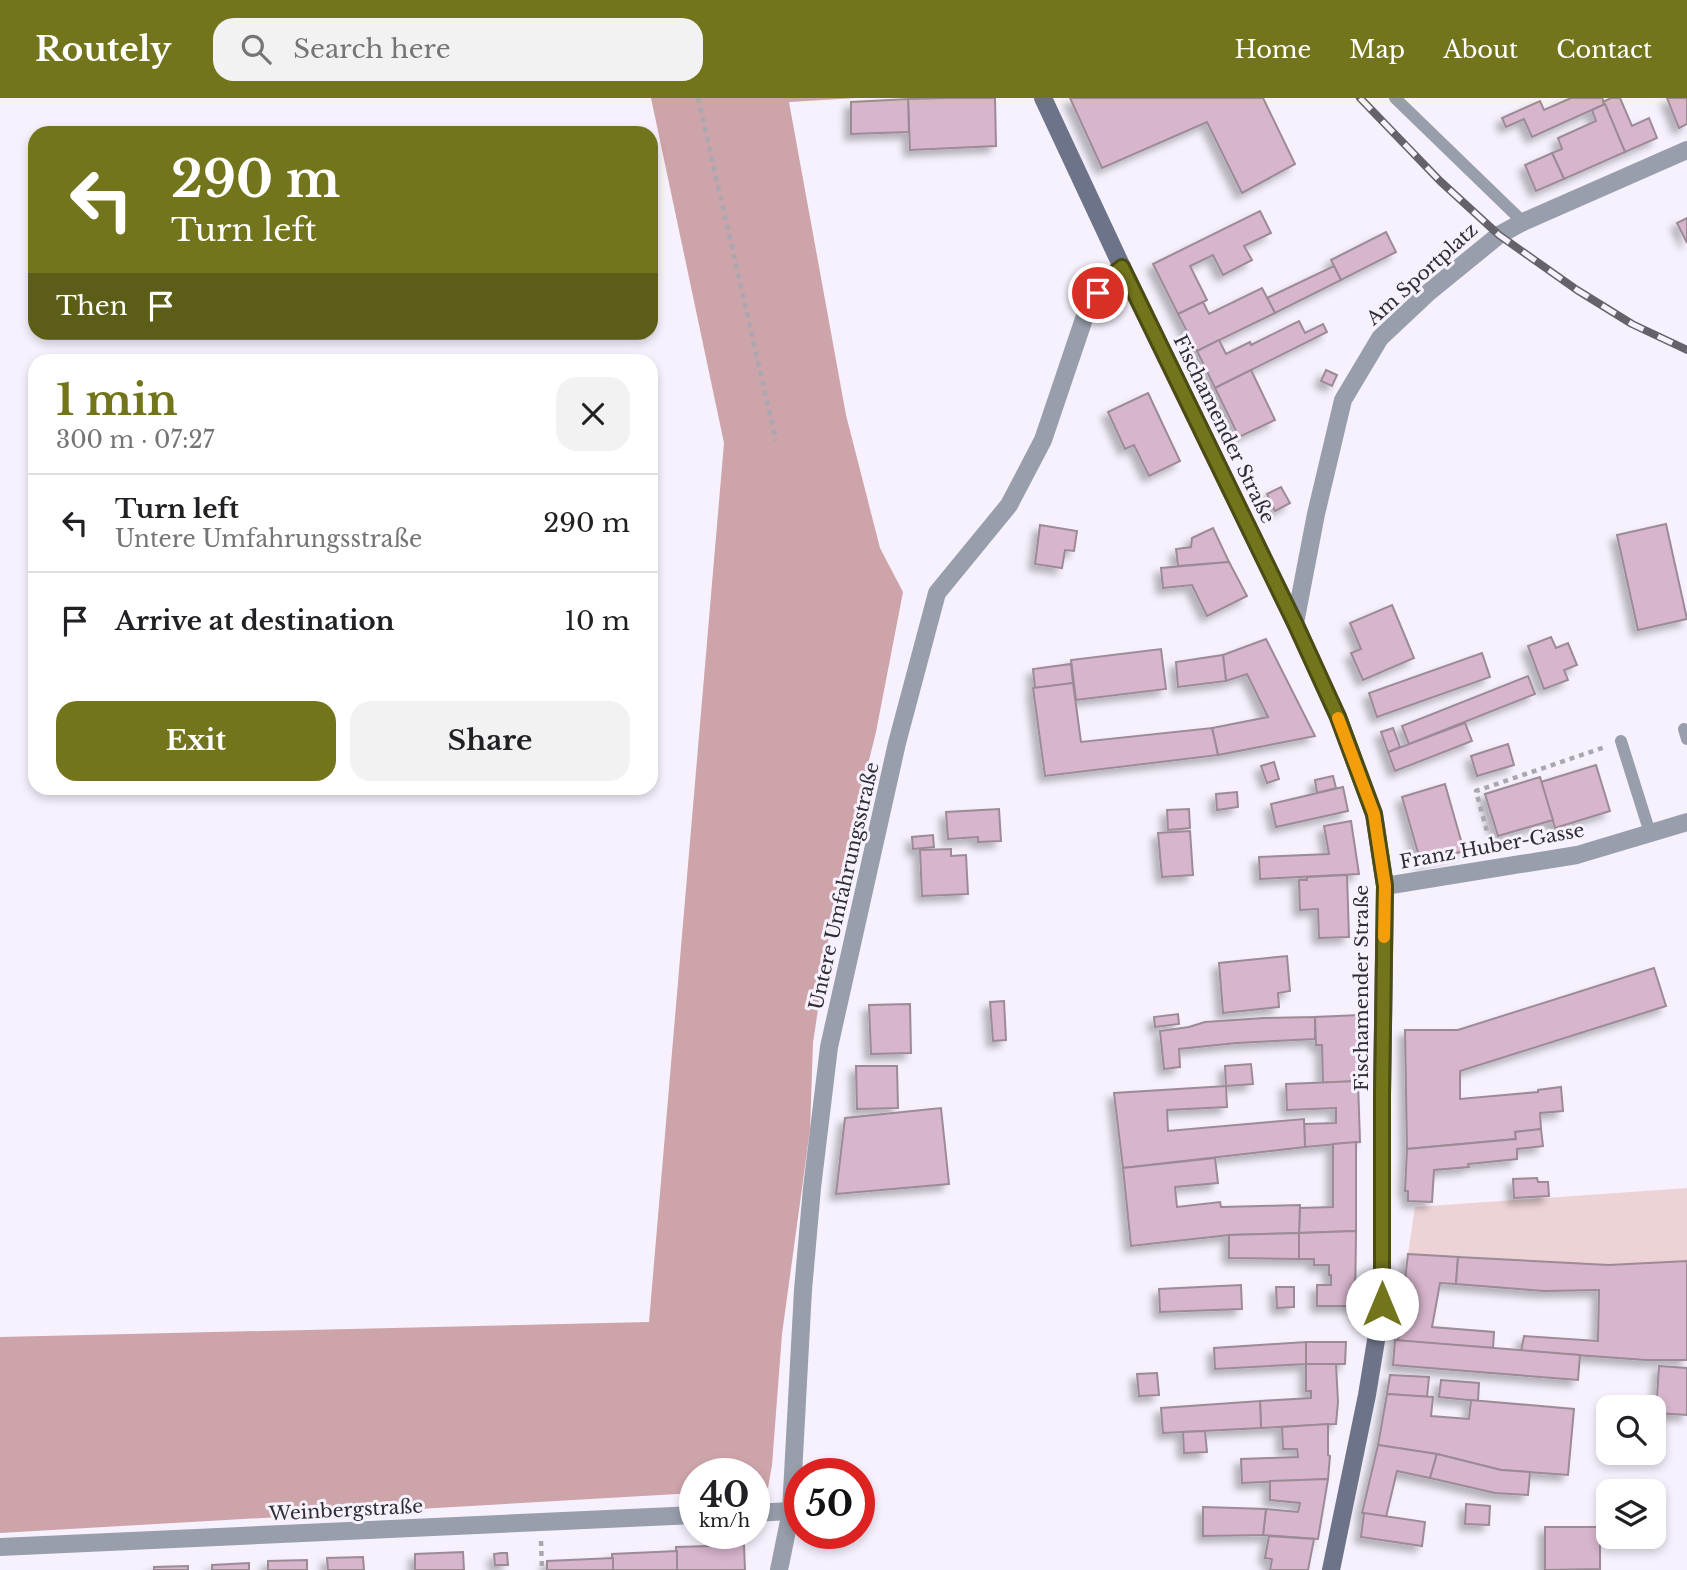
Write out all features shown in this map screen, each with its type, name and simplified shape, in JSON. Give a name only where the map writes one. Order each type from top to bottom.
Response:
[{"type":"main road","name":"Fischamender Straße","points":[[1043,98],[1295,623],[1338,717],[1374,814],[1385,886],[1382,1304],[1367,1395],[1331,1570]]},
{"type":"street","name":"Am Sportplatz","points":[[1295,623],[1316,514],[1343,400],[1380,338],[1429,292],[1499,235],[1687,150]]},
{"type":"street","name":"Untere Umfahrungsstraße","points":[[794,1458],[803,1290],[829,1047],[897,743],[937,593],[1009,505],[1043,440],[1088,307],[1107,279],[1122,267]]},
{"type":"street","name":"Franz Huber-Gasse","points":[[1385,886],[1577,855],[1687,822]]},
{"type":"street","name":"Weinbergstraße","points":[[0,1547],[679,1516]]},
{"type":"street","name":"Untere Umfahrungsstraße","points":[[779,1570],[784,1545]]},
{"type":"lane","points":[[1395,98],[1523,222]]},
{"type":"lane","points":[[1621,741],[1650,833]]},
{"type":"path","points":[[698,98],[776,441]]},
{"type":"path","points":[[1497,868],[1476,791],[1621,741]]},
{"type":"path","points":[[540,1522],[542,1570]]},
{"type":"shaded area","points":[[651,98],[857,98],[789,102],[846,415],[880,548],[903,592],[876,732],[834,901],[813,1043],[810,1130],[782,1334],[770,1476],[770,1458],[679,1458],[679,1494],[0,1533],[0,1337],[649,1322],[724,443]]},
{"type":"shaded area","points":[[1687,1188],[1687,1261],[1609,1265],[1408,1254],[1415,1207]]},
{"type":"building","points":[[995,98],[996,146],[910,150],[908,99]]},
{"type":"building","points":[[1070,98],[1263,98],[1295,164],[1242,193],[1207,122],[1102,168]]},
{"type":"building","points":[[1571,98],[1602,98],[1605,104],[1532,137],[1524,119],[1506,127],[1502,118],[1540,101],[1544,110]]},
{"type":"building","points":[[1620,98],[1632,126],[1649,118],[1657,138],[1625,152],[1603,102]]},
{"type":"building","points":[[1667,98],[1687,98],[1687,124],[1679,128]]},
{"type":"building","points":[[908,99],[909,132],[851,134],[851,102]]},
{"type":"building","points":[[1605,104],[1625,152],[1564,179],[1552,153],[1562,149],[1558,138],[1596,121],[1592,110]]},
{"type":"building","points":[[1552,153],[1564,179],[1536,191],[1525,165]]},
{"type":"building","points":[[1260,211],[1271,233],[1244,246],[1252,260],[1223,275],[1213,255],[1190,266],[1207,300],[1178,314],[1153,264]]},
{"type":"building","points":[[1687,218],[1687,243],[1677,223]]},
{"type":"building","points":[[1386,232],[1396,252],[1341,280],[1331,260]]},
{"type":"building","points":[[1334,266],[1341,280],[1275,313],[1267,298]]},
{"type":"building","points":[[1262,288],[1275,313],[1197,351],[1178,314],[1203,302],[1209,314]]},
{"type":"building","points":[[1299,321],[1305,333],[1323,324],[1327,332],[1215,388],[1197,351],[1219,340],[1226,354]]},
{"type":"building","points":[[1251,370],[1275,420],[1239,437],[1215,388]]},
{"type":"building","points":[[1326,370],[1337,375],[1332,386],[1321,381]]},
{"type":"building","points":[[1148,393],[1180,461],[1149,476],[1134,445],[1125,449],[1108,412]]},
{"type":"building","points":[[1281,487],[1290,503],[1275,511],[1267,494]]},
{"type":"building","points":[[1666,524],[1687,619],[1638,630],[1617,535]]},
{"type":"building","points":[[1040,525],[1077,531],[1074,551],[1065,550],[1062,568],[1035,564]]},
{"type":"building","points":[[1213,528],[1229,562],[1178,566],[1176,549],[1191,547],[1192,538]]},
{"type":"building","points":[[1229,562],[1247,596],[1207,616],[1192,585],[1163,588],[1161,568]]},
{"type":"building","points":[[1392,605],[1414,658],[1363,680],[1351,653],[1361,649],[1350,623]]},
{"type":"building","points":[[1551,637],[1556,648],[1568,643],[1577,665],[1564,670],[1568,680],[1544,689],[1528,646]]},
{"type":"building","points":[[1266,639],[1315,736],[1218,755],[1212,728],[1268,717],[1247,674],[1226,681],[1223,655]]},
{"type":"building","points":[[1161,649],[1166,689],[1076,700],[1071,660]]},
{"type":"building","points":[[1482,653],[1490,677],[1377,717],[1369,693]]},
{"type":"building","points":[[1223,655],[1226,681],[1178,687],[1176,662]]},
{"type":"building","points":[[1071,664],[1073,683],[1035,688],[1033,669]]},
{"type":"building","points":[[1528,676],[1535,694],[1409,744],[1402,726]]},
{"type":"building","points":[[1073,683],[1081,742],[1212,728],[1218,755],[1045,776],[1033,688]]},
{"type":"building","points":[[1465,723],[1472,741],[1395,771],[1388,752]]},
{"type":"building","points":[[1393,728],[1400,747],[1388,752],[1381,732]]},
{"type":"building","points":[[1508,744],[1514,765],[1477,776],[1471,756]]},
{"type":"building","points":[[1274,762],[1279,779],[1267,783],[1261,766]]},
{"type":"building","points":[[1596,765],[1610,811],[1555,828],[1541,782]]},
{"type":"building","points":[[1333,776],[1336,788],[1317,793],[1315,780]]},
{"type":"building","points":[[1540,777],[1553,820],[1498,836],[1485,794]]},
{"type":"building","points":[[1445,784],[1464,851],[1421,863],[1402,797]]},
{"type":"building","points":[[1343,787],[1348,811],[1276,827],[1271,804]]},
{"type":"building","points":[[1237,792],[1238,807],[1217,810],[1216,794]]},
{"type":"building","points":[[999,809],[1001,841],[978,842],[978,837],[948,839],[946,812]]},
{"type":"building","points":[[1189,809],[1190,828],[1168,830],[1167,810]]},
{"type":"building","points":[[1351,821],[1359,874],[1260,879],[1259,857],[1329,854],[1324,826]]},
{"type":"building","points":[[1190,831],[1193,875],[1162,877],[1158,833]]},
{"type":"building","points":[[933,835],[934,847],[913,849],[912,837]]},
{"type":"building","points":[[951,849],[951,856],[966,855],[968,894],[922,896],[920,850]]},
{"type":"building","points":[[1347,875],[1349,937],[1319,938],[1318,909],[1300,910],[1299,880],[1307,880],[1307,877]]},
{"type":"building","points":[[1287,956],[1290,991],[1278,993],[1279,1007],[1223,1013],[1219,963]]},
{"type":"building","points":[[1654,968],[1666,1006],[1460,1071],[1460,1099],[1538,1092],[1561,1087],[1563,1111],[1540,1113],[1541,1129],[1515,1132],[1516,1139],[1407,1149],[1405,1030],[1458,1030]]},
{"type":"building","points":[[1004,1001],[1006,1040],[993,1041],[990,1002]]},
{"type":"building","points":[[910,1004],[911,1053],[871,1054],[869,1005]]},
{"type":"building","points":[[1178,1014],[1179,1024],[1155,1027],[1154,1017]]},
{"type":"building","points":[[1359,1015],[1358,1081],[1323,1083],[1322,1045],[1316,1045],[1315,1017]]},
{"type":"building","points":[[1315,1017],[1315,1039],[1179,1049],[1180,1067],[1164,1069],[1160,1031],[1205,1022]]},
{"type":"building","points":[[1251,1064],[1253,1084],[1226,1086],[1225,1066]]},
{"type":"building","points":[[856,1066],[897,1066],[898,1108],[857,1109]]},
{"type":"building","points":[[1358,1081],[1360,1142],[1305,1147],[1304,1124],[1336,1123],[1336,1108],[1287,1110],[1286,1084]]},
{"type":"building","points":[[1226,1086],[1227,1107],[1167,1110],[1168,1131],[1304,1119],[1305,1147],[1123,1168],[1114,1093]]},
{"type":"building","points":[[941,1108],[949,1184],[836,1194],[845,1118]]},
{"type":"building","points":[[1541,1129],[1543,1146],[1517,1149],[1517,1159],[1434,1170],[1432,1202],[1408,1201],[1408,1191],[1405,1191],[1407,1149],[1516,1139],[1515,1132]]},
{"type":"building","points":[[1356,1142],[1356,1231],[1299,1233],[1300,1208],[1333,1207],[1333,1144]]},
{"type":"building","points":[[1215,1158],[1218,1183],[1175,1187],[1177,1207],[1220,1202],[1221,1207],[1300,1205],[1299,1233],[1229,1235],[1131,1246],[1123,1168]]},
{"type":"building","points":[[1537,1178],[1538,1182],[1548,1182],[1549,1196],[1514,1198],[1513,1179]]},
{"type":"building","points":[[1356,1231],[1355,1306],[1317,1306],[1317,1285],[1331,1285],[1329,1265],[1314,1265],[1314,1259],[1299,1259],[1299,1233]]},
{"type":"building","points":[[1299,1233],[1299,1259],[1229,1258],[1229,1235]]},
{"type":"building","points":[[1408,1254],[1458,1257],[1456,1284],[1440,1283],[1432,1327],[1494,1332],[1493,1348],[1398,1341]]},
{"type":"building","points":[[1458,1257],[1609,1265],[1687,1261],[1687,1360],[1646,1360],[1521,1351],[1524,1336],[1598,1341],[1599,1290],[1544,1291],[1456,1284]]},
{"type":"building","points":[[1241,1285],[1242,1309],[1160,1312],[1159,1289]]},
{"type":"building","points":[[1276,1287],[1294,1287],[1294,1307],[1277,1308]]},
{"type":"building","points":[[1395,1340],[1580,1355],[1578,1380],[1393,1365]]},
{"type":"building","points":[[1306,1342],[1306,1364],[1215,1369],[1214,1348]]},
{"type":"building","points":[[1306,1342],[1346,1342],[1345,1364],[1306,1364]]},
{"type":"building","points":[[1306,1364],[1336,1364],[1336,1424],[1261,1428],[1260,1401],[1311,1398],[1311,1391],[1306,1391]]},
{"type":"building","points":[[1659,1366],[1687,1368],[1687,1415],[1666,1414],[1666,1395],[1657,1395]]},
{"type":"building","points":[[1157,1373],[1159,1395],[1139,1396],[1137,1374]]},
{"type":"building","points":[[1390,1375],[1429,1377],[1427,1397],[1387,1394]]},
{"type":"building","points":[[1441,1380],[1479,1383],[1478,1401],[1439,1397]]},
{"type":"building","points":[[1387,1394],[1433,1397],[1431,1416],[1469,1419],[1471,1400],[1574,1409],[1568,1475],[1501,1470],[1437,1454],[1378,1445]]},
{"type":"building","points":[[1260,1401],[1261,1428],[1163,1433],[1161,1408]]},
{"type":"building","points":[[1328,1424],[1328,1479],[1242,1483],[1241,1459],[1298,1457],[1297,1449],[1283,1449],[1282,1427]]},
{"type":"building","points":[[1205,1431],[1207,1452],[1184,1453],[1183,1432]]},
{"type":"building","points":[[1378,1445],[1437,1454],[1430,1478],[1397,1471],[1386,1517],[1362,1513]]},
{"type":"building","points":[[1437,1454],[1501,1470],[1530,1472],[1528,1495],[1495,1493],[1430,1478]]},
{"type":"building","points":[[1328,1479],[1318,1539],[1263,1535],[1266,1509],[1298,1512],[1300,1503],[1270,1500],[1270,1481]]},
{"type":"building","points":[[1466,1504],[1490,1506],[1489,1525],[1465,1524]]},
{"type":"building","points":[[1203,1507],[1266,1509],[1263,1535],[1203,1536]]},
{"type":"building","points":[[1364,1513],[1425,1522],[1422,1546],[1361,1537]]},
{"type":"building","points":[[1545,1527],[1596,1527],[1600,1569],[1545,1570]]},
{"type":"building","points":[[1269,1536],[1314,1539],[1308,1570],[1270,1570],[1272,1559],[1265,1558]]},
{"type":"building","points":[[676,1547],[744,1549],[745,1570],[677,1570]]},
{"type":"building","points":[[677,1551],[677,1570],[613,1570],[612,1554]]},
{"type":"building","points":[[463,1552],[464,1570],[415,1570],[415,1554]]},
{"type":"building","points":[[507,1553],[508,1565],[495,1565],[494,1554]]},
{"type":"building","points":[[363,1557],[364,1570],[328,1570],[327,1558]]},
{"type":"building","points":[[613,1558],[613,1570],[547,1570],[547,1561]]},
{"type":"building","points":[[307,1560],[307,1570],[268,1570],[268,1561]]},
{"type":"building","points":[[249,1563],[249,1570],[212,1570],[212,1565]]},
{"type":"building","points":[[188,1566],[188,1570],[154,1570],[154,1567]]},
{"type":"railway","points":[[1360,98],[1440,181],[1499,235],[1577,290],[1632,324],[1687,350]]},
{"type":"slow traffic","points":[[1338,718],[1374,814],[1385,886],[1384,937]]},
{"type":"route","points":[[1098,293],[1107,279],[1122,267],[1295,623],[1338,717],[1374,814],[1385,886],[1382,1304]]}]
